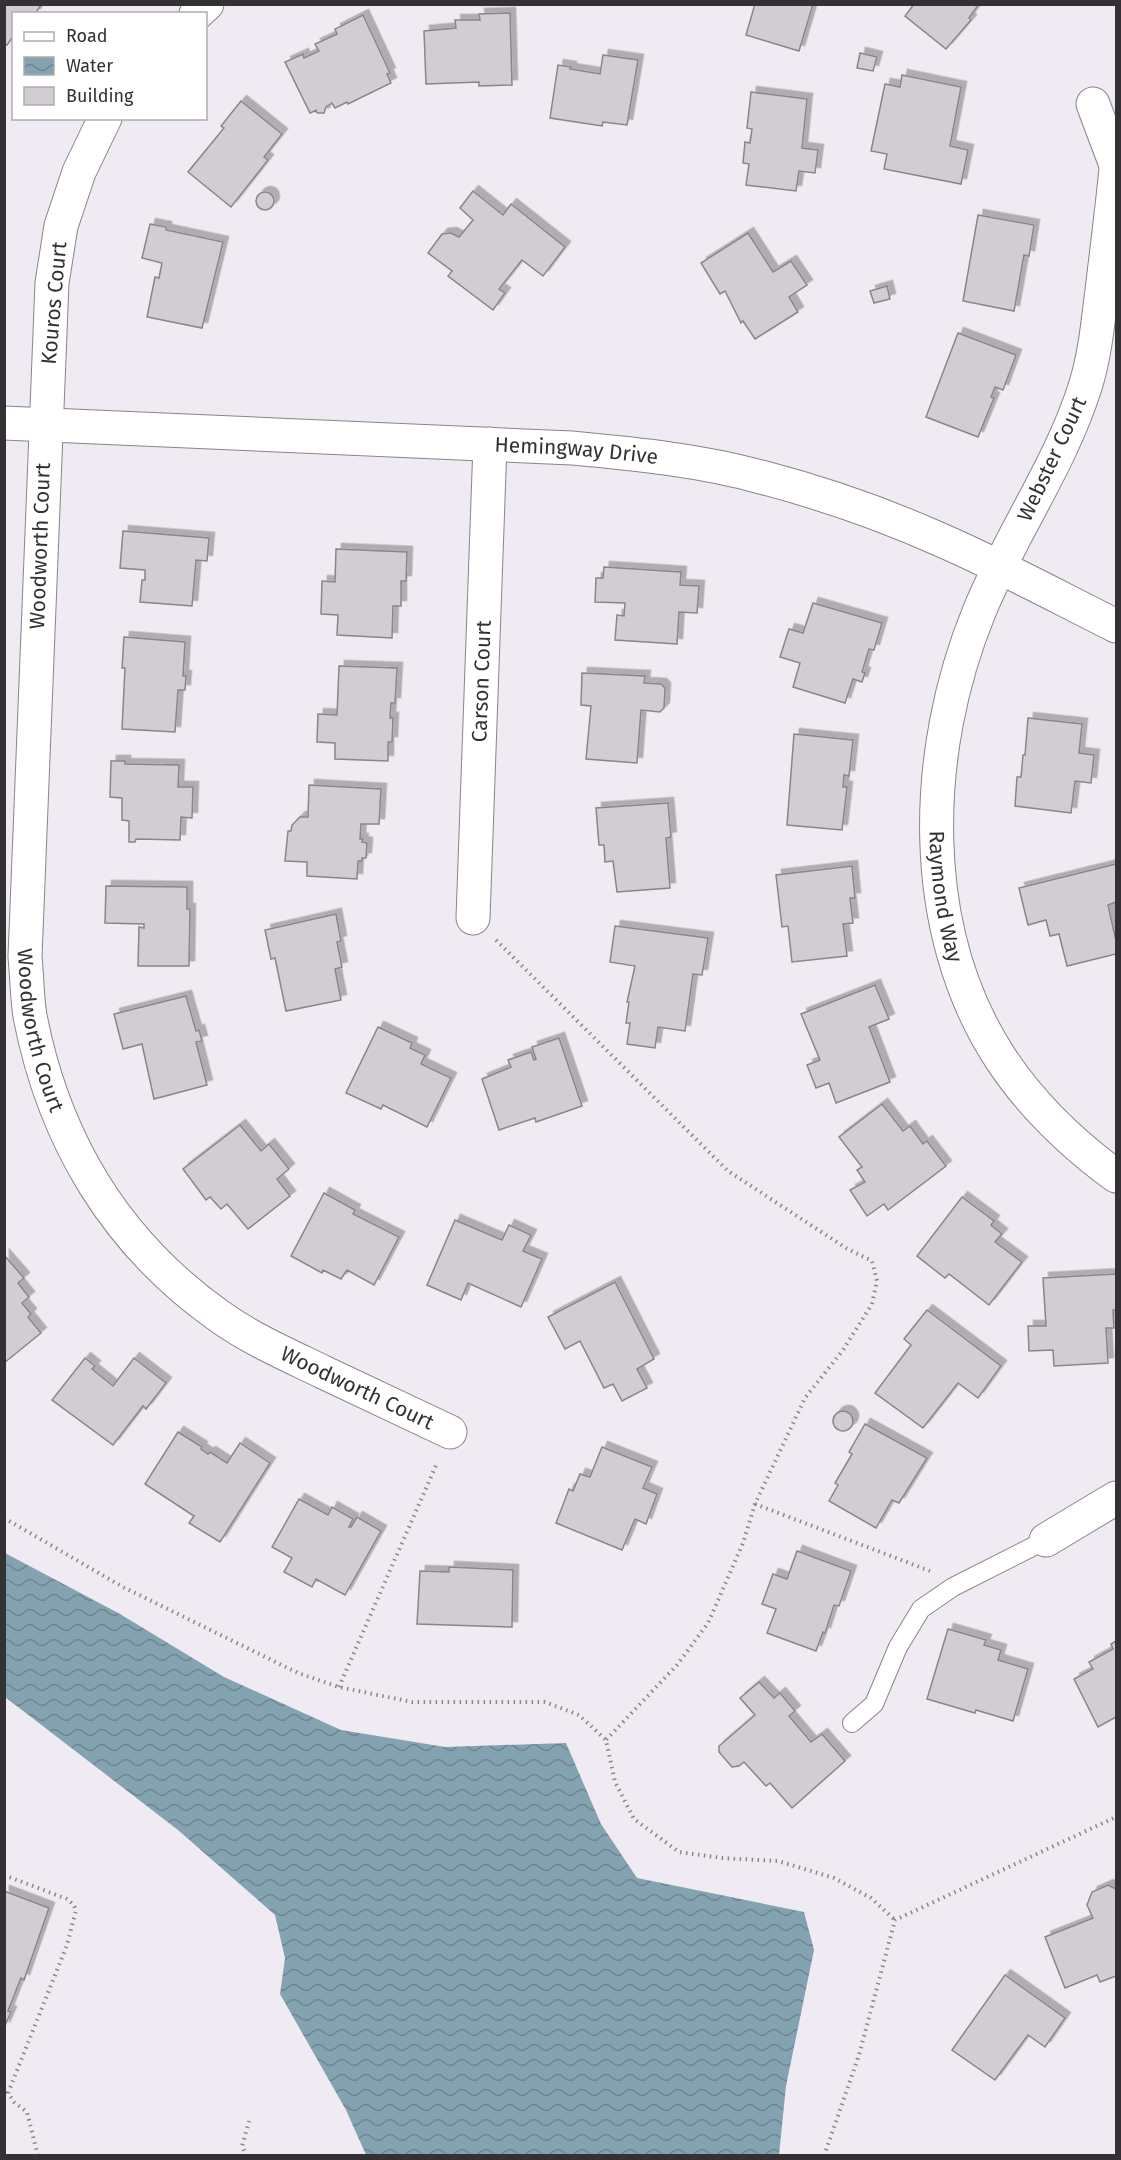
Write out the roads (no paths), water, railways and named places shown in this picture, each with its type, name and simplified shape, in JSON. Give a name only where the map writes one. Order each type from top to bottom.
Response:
[{"type":"street","name":"Webster Court","points":[[1000,567],[1070,427],[1085,387],[1095,346],[1116,167],[1093,104]]},
{"type":"street","name":"Kouros Court","points":[[45,424],[52,283],[61,226],[79,172],[104,120]]},
{"type":"street","name":"Hemingway Drive","points":[[4,423],[572,448],[631,453],[695,463],[759,476],[882,515],[941,539],[1000,567],[1116,627]]},
{"type":"street","name":"Woodworth Court","points":[[45,424],[25,957],[30,1014],[44,1073],[64,1130],[95,1187],[129,1234],[171,1278],[220,1317],[273,1348],[450,1432]]},
{"type":"street","name":"Carson Court","points":[[473,918],[490,444]]},
{"type":"street","name":"Raymond Way","points":[[1000,567],[979,612],[963,657],[950,706],[942,754],[938,803],[938,854],[942,898],[950,940],[967,991],[979,1020],[1000,1058],[1026,1094],[1056,1127],[1116,1176]]},
{"type":"street","points":[[1046,1540],[1116,1498]]},
{"type":"lane","points":[[852,1723],[874,1704],[898,1647],[921,1609],[953,1587],[1046,1540]]},
{"type":"water","points":[[5,1553],[120,1614],[224,1677],[341,1730],[445,1747],[566,1743],[601,1824],[637,1878],[804,1912],[814,1950],[786,2086],[779,2155],[366,2155],[346,2110],[280,1994],[285,1958],[275,1915],[178,1830],[5,1697]]}]
